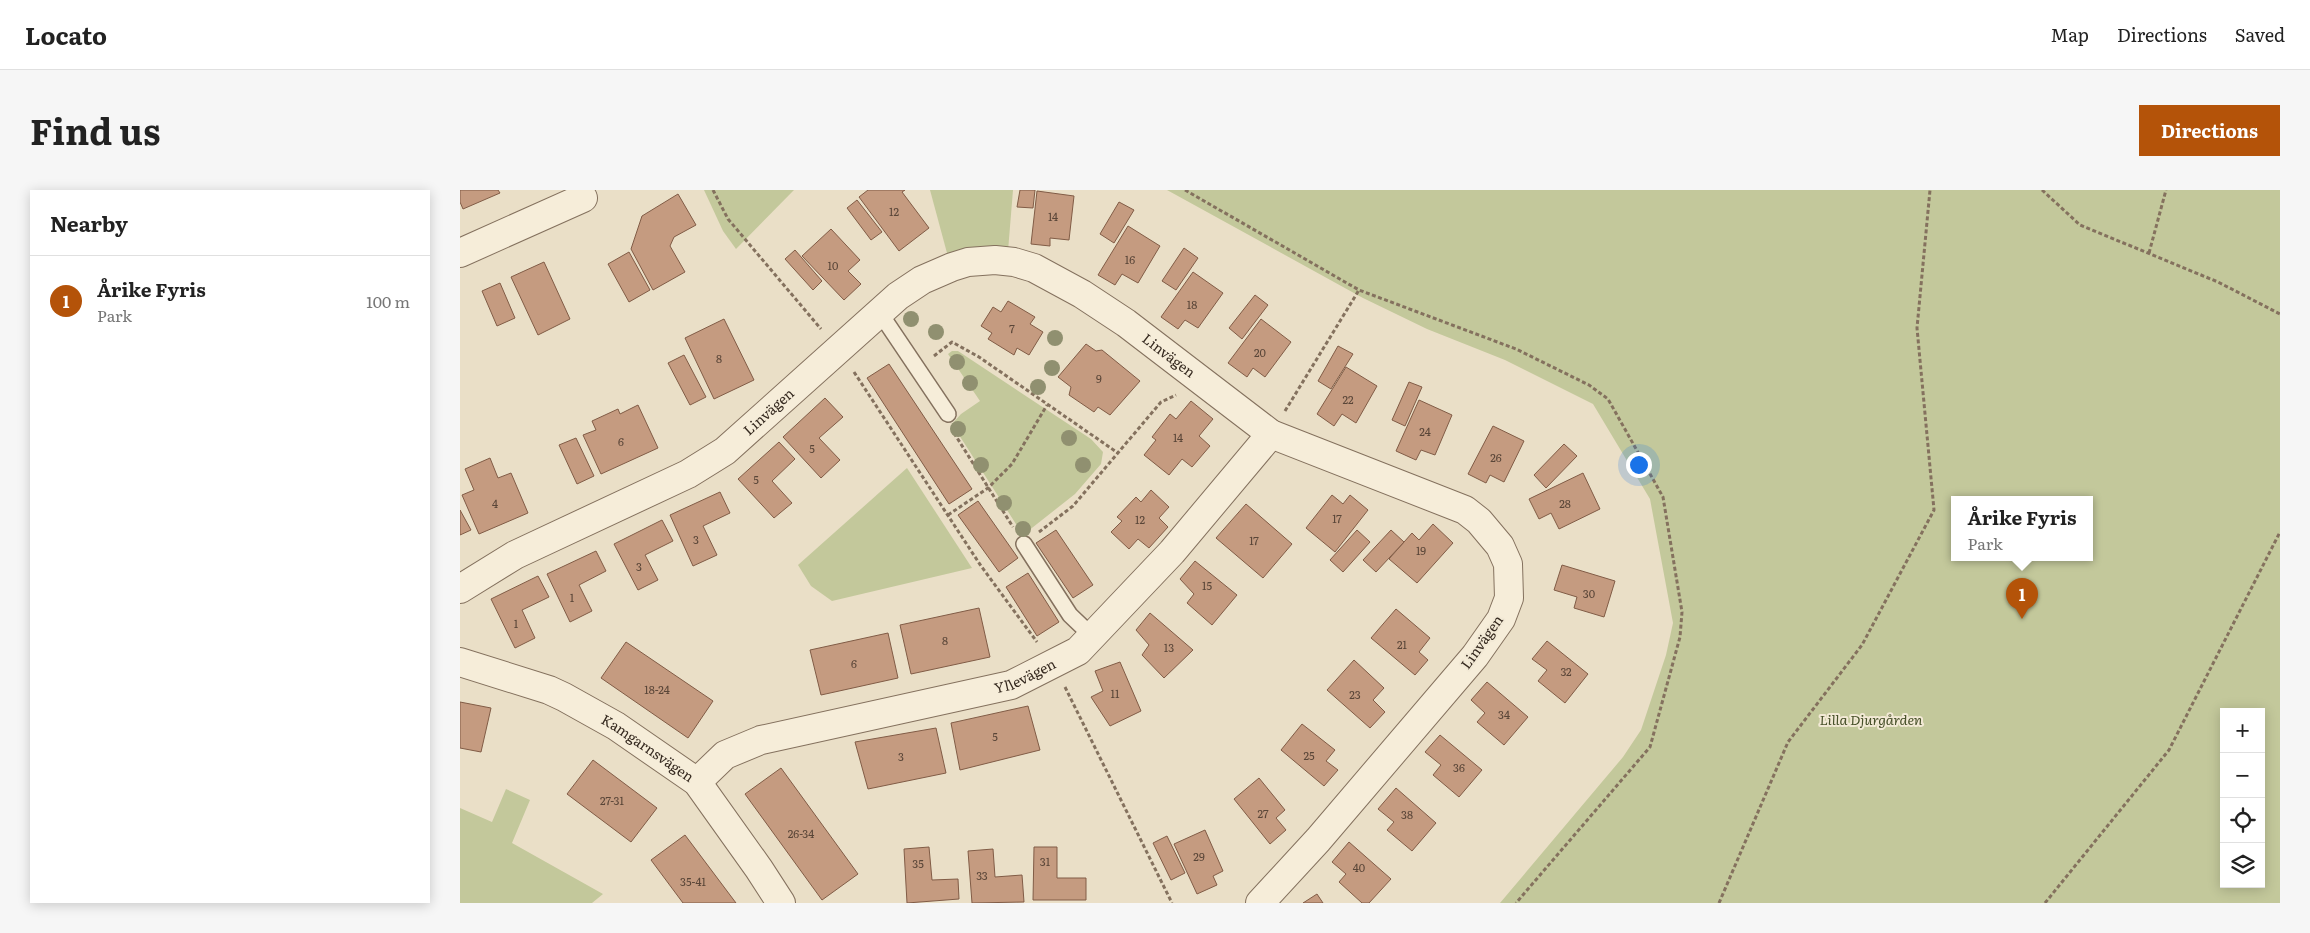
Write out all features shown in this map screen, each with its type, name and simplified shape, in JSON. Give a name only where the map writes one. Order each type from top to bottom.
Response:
[{"type":"street","points":[[460,253],[583,198]]},
{"type":"street","name":"Linvägen","points":[[460,589],[515,555],[688,474],[725,451],[898,296],[922,280],[968,262],[987,260],[1014,262],[1034,268],[1082,294],[1126,323],[1271,434],[1465,510],[1491,534],[1505,555],[1508,564],[1509,598],[1501,620],[1475,656],[1318,840],[1260,903]]},
{"type":"street","name":"Yllevägen","points":[[697,782],[725,755],[761,740],[914,704],[1011,685],[1054,665],[1078,651],[1172,552],[1271,434]]},
{"type":"street","name":"Kamgarnsvägen","points":[[460,662],[540,687],[564,697],[616,726],[697,782],[781,903]]},
{"type":"lane","points":[[880,313],[948,414]]},
{"type":"lane","points":[[1024,544],[1070,615],[1093,637]]},
{"type":"path","points":[[713,190],[728,219],[839,350],[981,566],[1054,665],[1172,903]]},
{"type":"path","points":[[1185,190],[1359,290],[1516,350],[1589,384],[1608,399],[1663,498],[1682,612],[1680,638],[1650,747],[1516,903]]},
{"type":"path","points":[[1719,903],[1788,742],[1862,645],[1934,510],[1918,328],[1930,190]]},
{"type":"path","points":[[2042,190],[2080,225],[2218,282],[2280,314]]},
{"type":"path","points":[[2149,253],[2166,190]]},
{"type":"path","points":[[1271,434],[1359,290]]},
{"type":"path","points":[[918,369],[952,342],[979,357],[1118,453]]},
{"type":"path","points":[[948,414],[949,427],[1024,544],[1073,506],[1161,402],[1183,391],[1195,374]]},
{"type":"path","points":[[948,514],[988,488],[1012,464],[1047,405]]},
{"type":"path","points":[[2045,903],[2169,750],[2280,532]]},
{"type":"green space","points":[[704,190],[794,190],[736,249],[723,231]]},
{"type":"green space","points":[[930,190],[1013,190],[1008,251],[947,253]]},
{"type":"green space","name":"Lilla Djurgården","points":[[1167,190],[2280,190],[2280,903],[1500,903],[1623,757],[1641,730],[1666,655],[1673,623],[1650,499],[1593,404],[1505,360],[1427,329],[1363,298]]},
{"type":"green space","points":[[952,351],[958,351],[1091,439],[1103,452],[1101,464],[1075,494],[1023,535],[952,424],[961,414],[980,401],[948,354]]},
{"type":"green space","points":[[907,468],[972,568],[832,601],[811,586],[798,565]]},
{"type":"green space","points":[[506,789],[530,800],[512,843],[603,894],[592,903],[460,903],[460,808],[492,822]]},
{"type":"building","points":[[460,190],[498,190],[500,193],[463,209],[460,202]]},
{"type":"building","points":[[868,190],[905,190],[902,192],[929,228],[899,251],[859,197]]},
{"type":"building","points":[[1020,190],[1035,190],[1033,208],[1017,207]]},
{"type":"building","points":[[1037,191],[1074,196],[1069,240],[1050,238],[1050,246],[1031,244]]},
{"type":"building","points":[[678,194],[696,225],[674,237],[670,246],[685,272],[653,290],[631,249],[642,216]]},
{"type":"building","points":[[857,200],[882,232],[871,240],[847,208]]},
{"type":"building","points":[[1119,202],[1134,210],[1114,243],[1100,234]]},
{"type":"building","points":[[1128,226],[1160,246],[1138,283],[1122,274],[1115,285],[1098,275]]},
{"type":"building","points":[[831,229],[860,260],[848,271],[861,284],[844,300],[802,256]]},
{"type":"building","points":[[1184,248],[1198,258],[1176,290],[1162,281]]},
{"type":"building","points":[[795,250],[822,281],[813,290],[785,259]]},
{"type":"building","points":[[629,252],[650,290],[629,302],[608,264]]},
{"type":"building","points":[[544,262],[570,319],[538,335],[511,277]]},
{"type":"building","points":[[1193,272],[1223,293],[1198,328],[1185,320],[1178,329],[1161,317]]},
{"type":"building","points":[[500,283],[515,318],[497,326],[482,291]]},
{"type":"building","points":[[1255,295],[1268,305],[1242,339],[1229,328]]},
{"type":"building","points":[[1008,301],[1035,317],[1030,324],[1043,332],[1029,355],[1017,348],[1014,355],[988,339],[992,333],[981,326],[993,307],[1001,312]]},
{"type":"building","points":[[724,319],[754,380],[714,399],[685,338]]},
{"type":"building","points":[[1261,319],[1291,342],[1265,377],[1253,368],[1247,377],[1228,363]]},
{"type":"building","points":[[1086,344],[1096,351],[1102,350],[1140,381],[1110,415],[1098,407],[1094,412],[1069,395],[1071,387],[1058,377]]},
{"type":"building","points":[[1338,346],[1353,354],[1331,389],[1318,381]]},
{"type":"building","points":[[684,355],[706,397],[690,405],[668,363]]},
{"type":"building","points":[[889,364],[972,489],[949,504],[867,378]]},
{"type":"building","points":[[1346,367],[1377,386],[1356,423],[1342,414],[1334,426],[1317,414]]},
{"type":"building","points":[[1409,382],[1422,387],[1405,426],[1392,420]]},
{"type":"building","points":[[825,398],[843,417],[819,438],[840,460],[821,478],[783,437]]},
{"type":"building","points":[[1419,400],[1452,415],[1435,455],[1421,450],[1416,460],[1396,451]]},
{"type":"building","points":[[1191,401],[1213,419],[1199,436],[1210,446],[1192,467],[1182,459],[1169,475],[1144,455],[1156,440],[1152,437],[1170,414],[1176,419]]},
{"type":"building","points":[[638,405],[658,448],[601,474],[583,435],[596,430],[592,421],[618,409],[620,414]]},
{"type":"building","points":[[1493,426],[1524,441],[1504,482],[1490,475],[1486,483],[1468,474]]},
{"type":"building","points":[[576,438],[594,476],[577,484],[559,445]]},
{"type":"building","points":[[779,442],[795,459],[772,481],[792,503],[774,518],[738,479]]},
{"type":"building","points":[[1564,444],[1577,456],[1546,488],[1534,475]]},
{"type":"building","points":[[490,458],[498,478],[511,473],[528,513],[479,534],[462,495],[474,490],[465,469]]},
{"type":"building","points":[[1583,473],[1600,509],[1559,529],[1551,513],[1539,519],[1529,499]]},
{"type":"building","points":[[1151,490],[1169,507],[1159,518],[1168,527],[1149,548],[1138,539],[1129,549],[1111,532],[1122,521],[1117,517],[1136,497],[1141,502]]},
{"type":"building","points":[[720,492],[730,513],[703,526],[717,555],[693,566],[670,515]]},
{"type":"building","points":[[1332,495],[1343,504],[1350,495],[1368,510],[1335,552],[1306,528]]},
{"type":"building","points":[[978,501],[1018,558],[999,572],[958,515]]},
{"type":"building","points":[[1246,504],[1292,544],[1263,578],[1216,538]]},
{"type":"building","points":[[460,510],[471,530],[460,535]]},
{"type":"building","points":[[662,520],[673,541],[645,555],[658,580],[638,590],[614,544]]},
{"type":"building","points":[[1433,524],[1453,543],[1417,583],[1389,559],[1412,533],[1419,540]]},
{"type":"building","points":[[1056,530],[1093,585],[1073,598],[1036,543]]},
{"type":"building","points":[[1357,530],[1370,542],[1343,572],[1330,560]]},
{"type":"building","points":[[1391,530],[1404,542],[1376,572],[1363,560]]},
{"type":"building","points":[[596,551],[606,571],[579,585],[592,611],[570,622],[547,574]]},
{"type":"building","points":[[1195,561],[1237,595],[1212,625],[1187,603],[1194,594],[1180,579]]},
{"type":"building","points":[[1562,565],[1615,581],[1604,617],[1574,608],[1577,597],[1554,590]]},
{"type":"building","points":[[1028,573],[1059,622],[1037,636],[1006,587]]},
{"type":"building","points":[[538,576],[549,597],[522,610],[535,638],[515,648],[491,599]]},
{"type":"building","points":[[979,608],[990,657],[911,674],[900,625]]},
{"type":"building","points":[[1396,609],[1430,638],[1419,652],[1428,660],[1415,675],[1371,638]]},
{"type":"building","points":[[1150,613],[1193,650],[1164,678],[1142,655],[1149,645],[1136,630]]},
{"type":"building","points":[[888,633],[898,678],[821,695],[810,650]]},
{"type":"building","points":[[1547,641],[1588,674],[1565,703],[1538,681],[1547,670],[1532,659]]},
{"type":"building","points":[[626,642],[713,701],[688,738],[601,678]]},
{"type":"building","points":[[1354,660],[1384,688],[1373,700],[1385,712],[1370,728],[1327,690]]},
{"type":"building","points":[[1120,662],[1141,711],[1110,726],[1091,697],[1103,691],[1095,671]]},
{"type":"building","points":[[1487,682],[1528,717],[1504,745],[1477,722],[1485,713],[1471,700]]},
{"type":"building","points":[[460,702],[491,708],[481,752],[460,748]]},
{"type":"building","points":[[1028,706],[1040,750],[960,770],[951,723]]},
{"type":"building","points":[[1302,724],[1335,750],[1326,761],[1338,770],[1324,786],[1281,750]]},
{"type":"building","points":[[936,728],[946,773],[868,789],[855,742]]},
{"type":"building","points":[[1440,735],[1482,770],[1459,797],[1433,775],[1441,765],[1425,752]]},
{"type":"building","points":[[593,760],[657,808],[631,842],[567,794]]},
{"type":"building","points":[[781,768],[858,874],[822,900],[745,794]]},
{"type":"building","points":[[1259,778],[1285,810],[1276,818],[1286,830],[1270,844],[1234,799]]},
{"type":"building","points":[[1396,788],[1436,823],[1412,851],[1387,830],[1394,822],[1378,809]]},
{"type":"building","points":[[1205,830],[1223,871],[1213,876],[1217,885],[1197,894],[1174,844]]},
{"type":"building","points":[[685,835],[736,903],[683,903],[651,860]]},
{"type":"building","points":[[1167,836],[1185,873],[1171,880],[1153,843]]},
{"type":"building","points":[[1349,842],[1391,879],[1369,903],[1362,903],[1339,882],[1346,874],[1332,862]]},
{"type":"building","points":[[929,847],[932,880],[958,879],[959,899],[907,903],[904,849]]},
{"type":"building","points":[[1034,847],[1057,847],[1057,878],[1086,878],[1086,900],[1033,900]]},
{"type":"building","points":[[993,849],[995,877],[1022,875],[1024,902],[972,903],[968,851]]},
{"type":"building","points":[[1317,894],[1323,903],[1303,903]]},
{"type":"place","name":"Årike Fyris","points":[[2022,619]]}]
